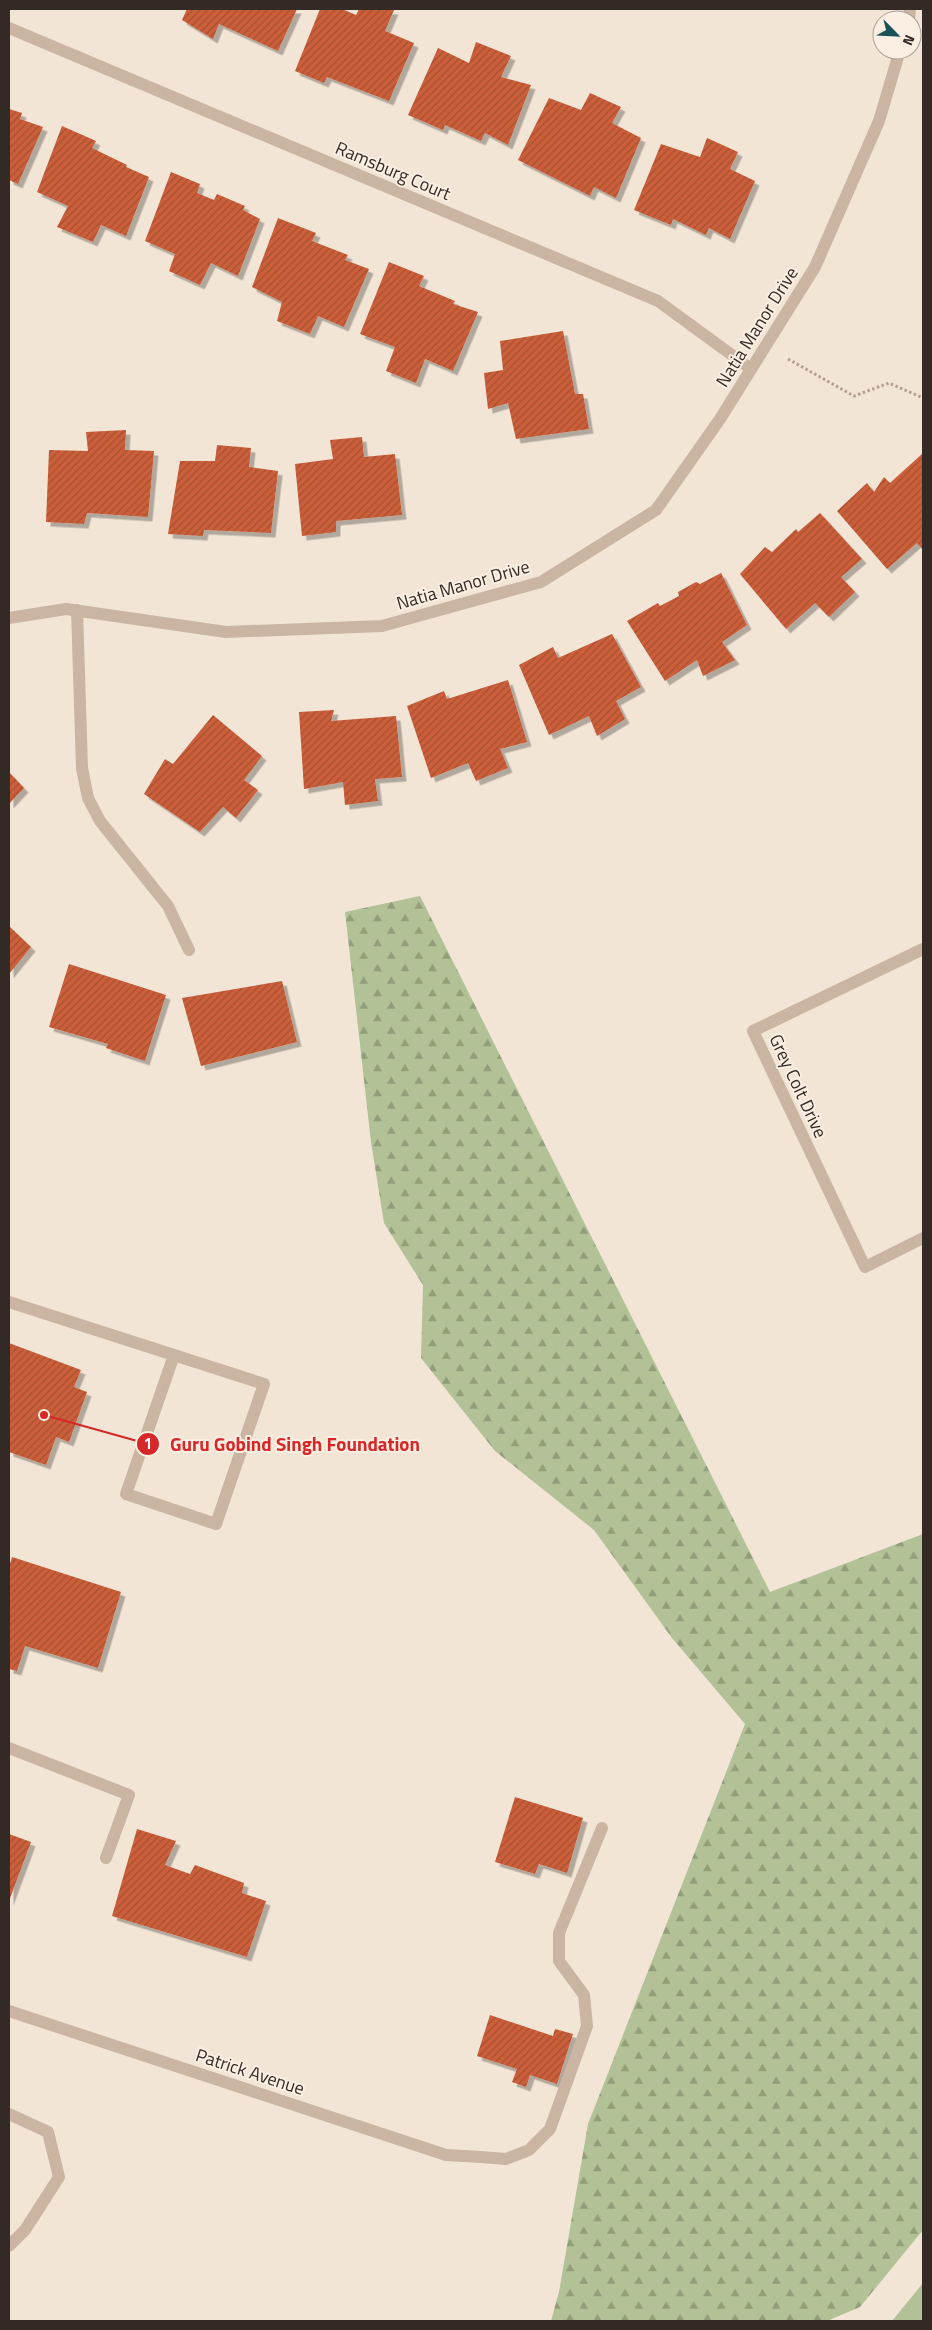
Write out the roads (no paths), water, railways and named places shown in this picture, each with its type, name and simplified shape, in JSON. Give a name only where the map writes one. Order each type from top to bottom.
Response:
[{"type":"street","name":"Ramsburg Court","points":[[9,28],[658,301],[752,369]]},
{"type":"street","name":"Natia Manor Drive","points":[[9,618],[66,609],[226,632],[382,626],[541,582],[656,510],[720,419],[815,267],[879,120],[897,60]]},
{"type":"street","points":[[77,610],[82,768],[88,798],[100,821],[168,906],[189,950]]},
{"type":"street","name":"Grey Colt Drive","points":[[923,949],[753,1031],[865,1267],[923,1238]]},
{"type":"street","points":[[9,1302],[174,1355],[264,1384],[216,1524],[126,1494],[174,1355]]},
{"type":"street","points":[[9,1748],[129,1795],[106,1858]]},
{"type":"street","name":"Patrick Avenue","points":[[9,2011],[446,2155],[506,2159],[529,2150],[550,2129],[587,2026],[584,1995],[559,1961],[558,1933],[602,1828]]},
{"type":"street","points":[[9,2114],[48,2132],[59,2177],[25,2230],[9,2246]]},
{"type":"place","name":"Guru Gobind Singh Foundation","points":[[44,1415]]}]
